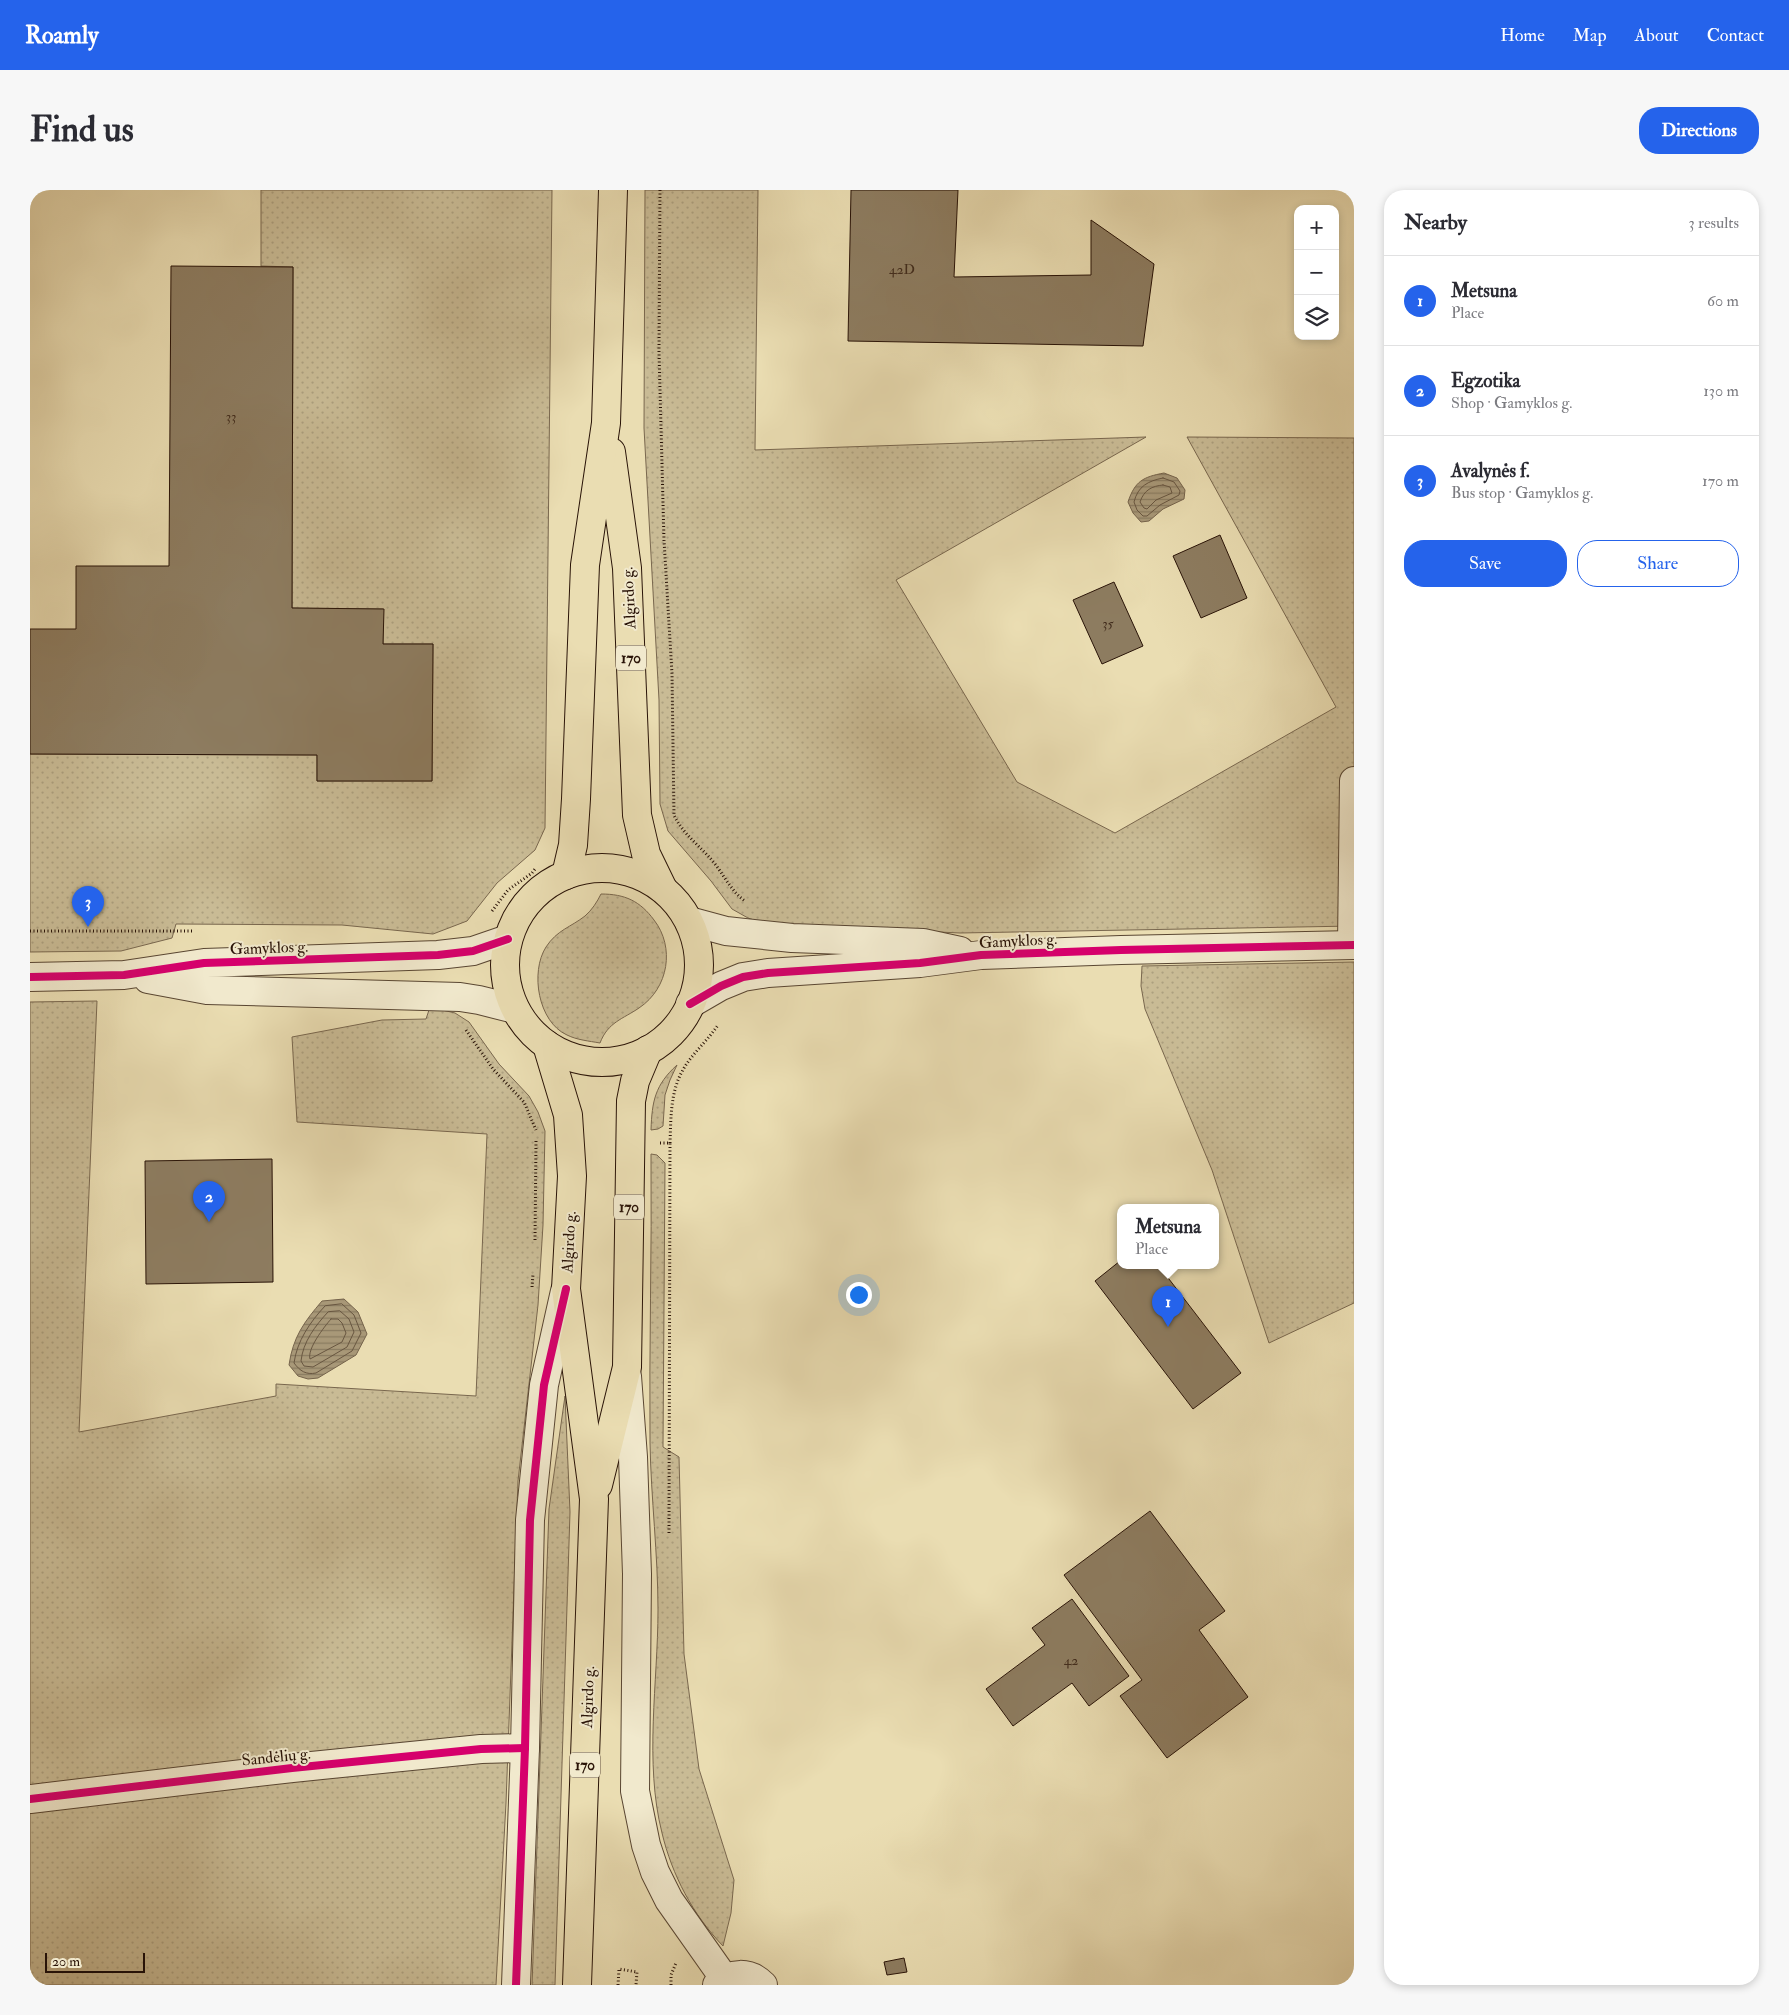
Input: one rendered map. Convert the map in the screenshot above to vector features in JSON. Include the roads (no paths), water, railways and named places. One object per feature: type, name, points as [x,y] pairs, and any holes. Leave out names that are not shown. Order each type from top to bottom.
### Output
[{"type":"main road","name":"Algirdo g.","points":[[566,874],[573,845],[576,799],[585,565],[606,423],[613,190]]},
{"type":"main road","name":"Algirdo g.","points":[[606,423],[627,568],[637,815],[646,854],[663,889]]},
{"type":"main road","name":"Algirdo g.","points":[[591,868],[616,869],[641,876],[663,889],[689,921],[696,941],[699,962],[697,983],[690,1004],[680,1022],[670,1033],[648,1050],[623,1059],[596,1062],[571,1057],[547,1045],[529,1029],[515,1009],[508,992],[505,957],[508,939],[520,912],[540,890],[566,874],[591,868]]},
{"type":"main road","name":"Algirdo g.","points":[[547,1045],[568,1115],[572,1176],[566,1289],[594,1500],[577,1985]]},
{"type":"main road","name":"Algirdo g.","points":[[594,1500],[627,1367],[631,1101],[635,1081],[648,1050]]},
{"type":"street","points":[[1353,945],[1354,781]]},
{"type":"street","name":"Gamyklos g.","points":[[689,921],[726,931],[792,938],[923,943],[981,955]]},
{"type":"street","name":"Gamyklos g.","points":[[30,977],[124,975],[204,963],[438,955],[473,951],[508,939]]},
{"type":"street","name":"Gamyklos g.","points":[[690,1004],[721,986],[742,977],[768,973],[920,963],[981,955],[1353,945]]},
{"type":"street","name":"Gamyklos g.","points":[[124,975],[207,990],[460,997],[515,1009]]},
{"type":"street","points":[[516,1985],[526,1748],[530,1520],[544,1385],[566,1289]]},
{"type":"street","points":[[627,1367],[633,1457],[637,1574],[635,1791],[646,1845],[654,1872],[669,1900],[721,1982],[741,1974],[751,1976],[763,1985]]},
{"type":"street","name":"Sandėlių g.","points":[[30,1799],[481,1748],[526,1748]]},
{"type":"water","points":[[1164,473],[1177,478],[1185,490],[1184,499],[1163,509],[1149,521],[1141,522],[1133,513],[1128,502],[1131,495],[1137,485],[1145,478]]},
{"type":"water","points":[[344,1299],[358,1312],[367,1334],[356,1355],[318,1378],[308,1379],[298,1376],[289,1365],[293,1346],[300,1330],[322,1301]]},
{"type":"place","name":"Avalynės f.","points":[[88,927]]},
{"type":"place","name":"Egzotika","points":[[209,1222]]},
{"type":"place","name":"Metsuna","points":[[1168,1327]]}]
